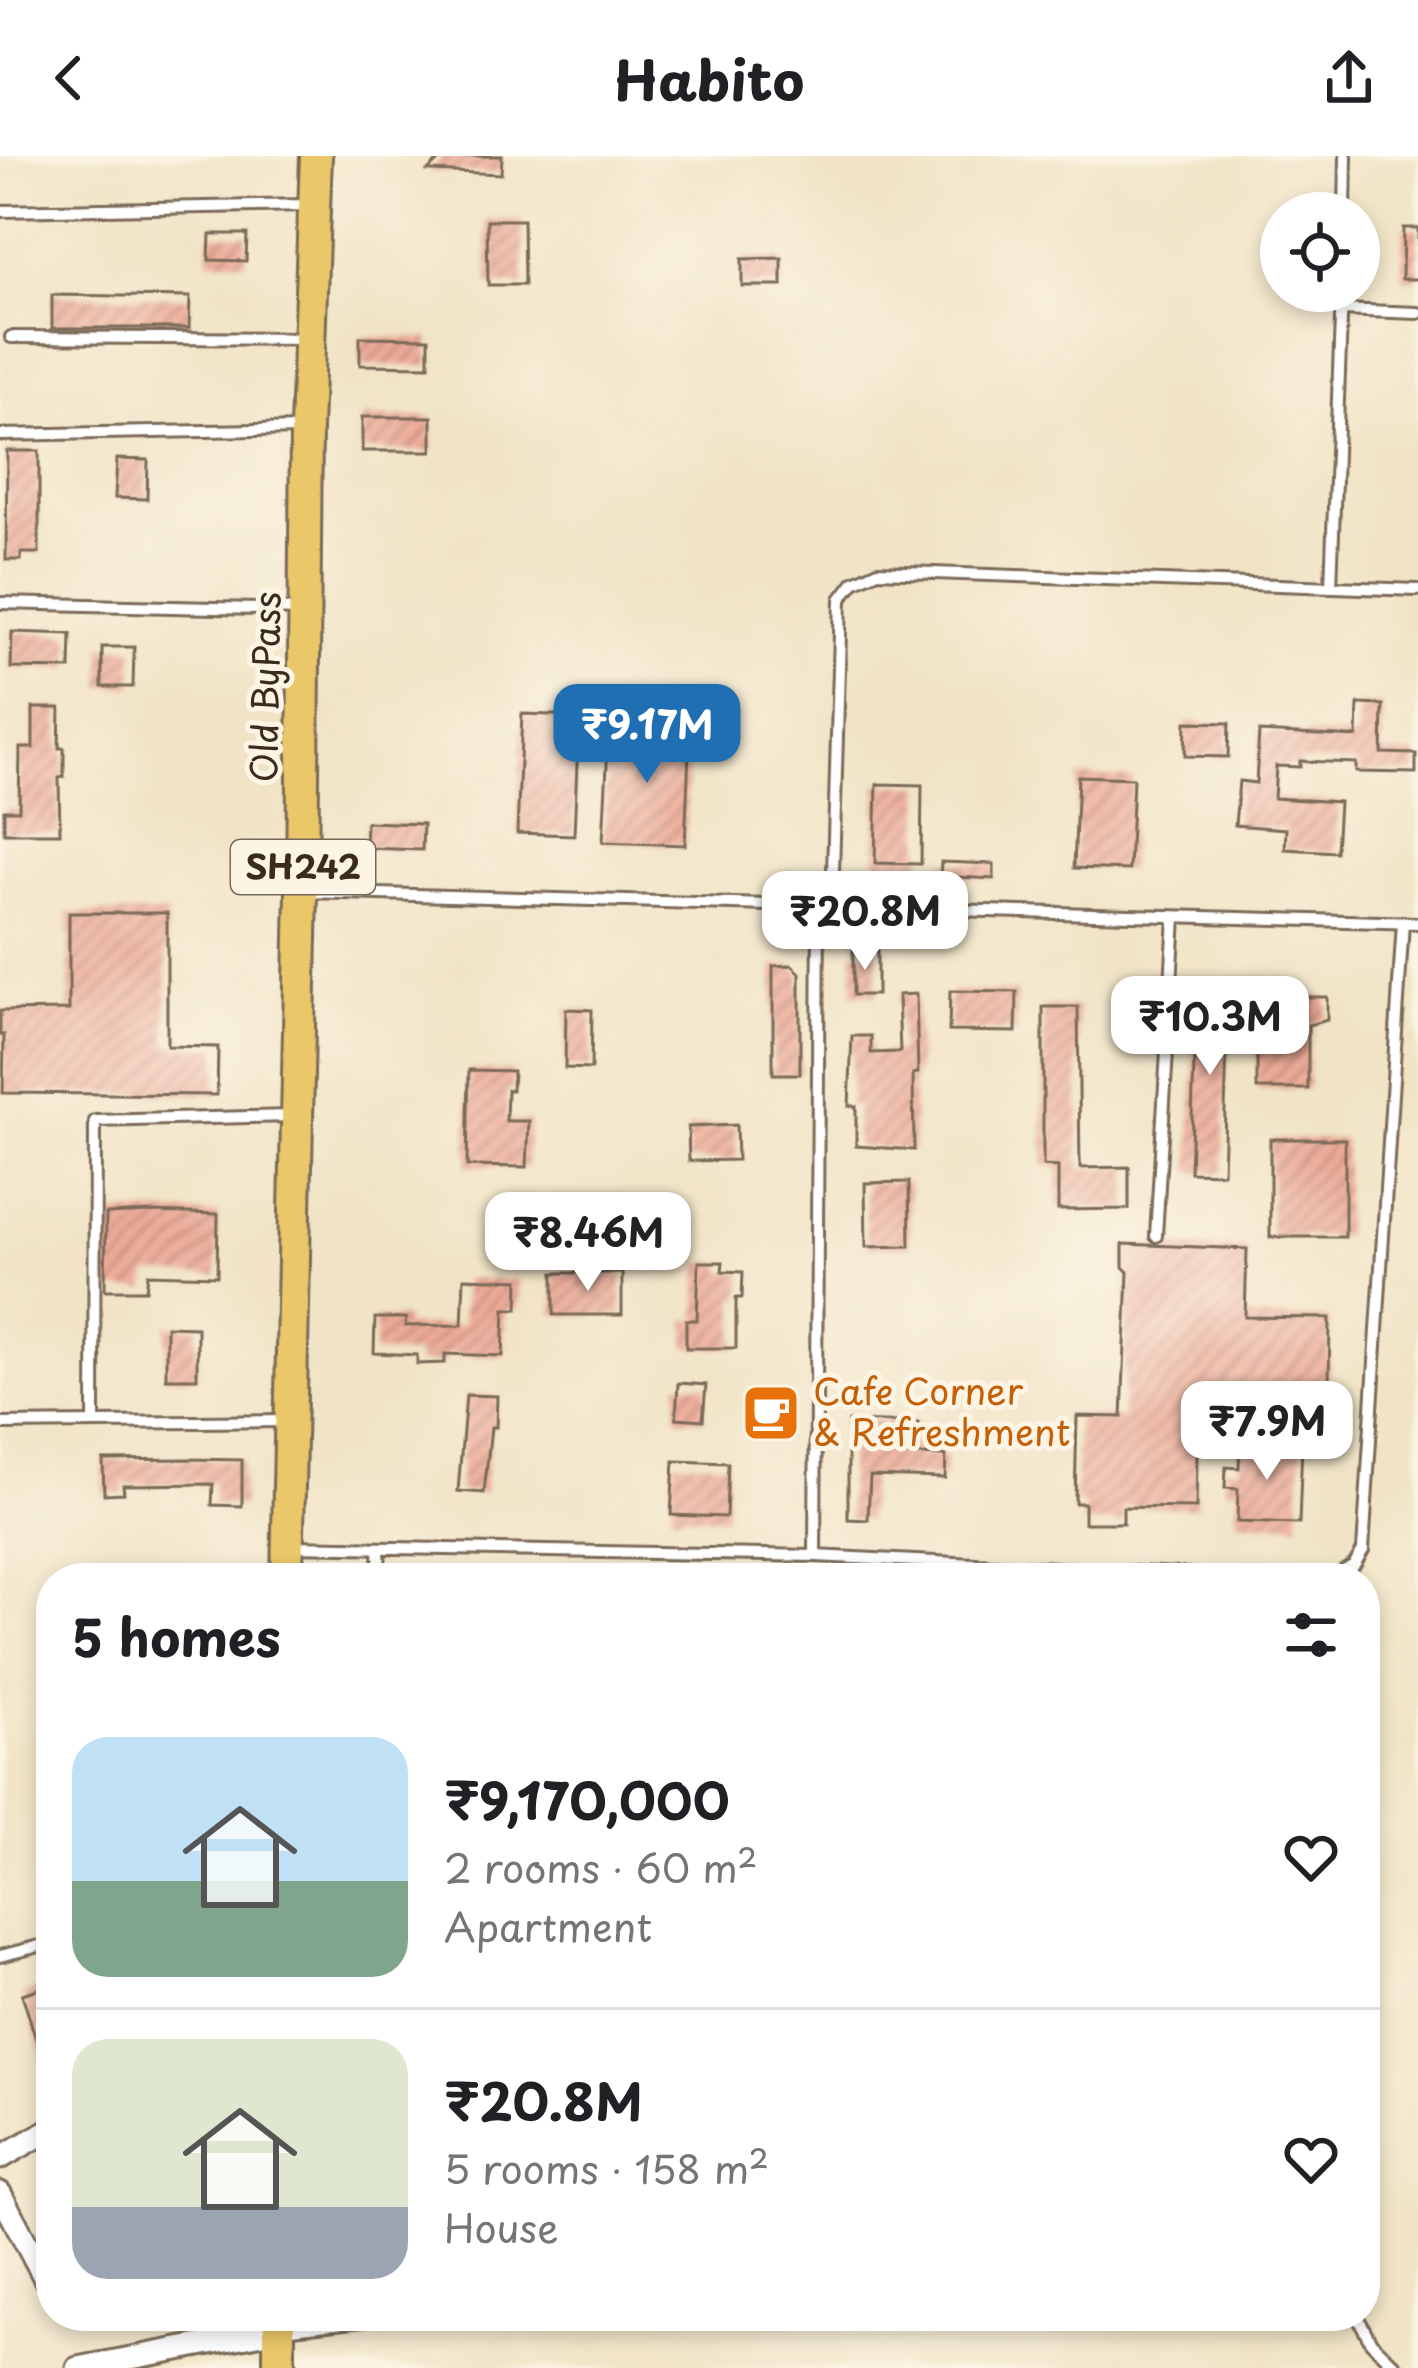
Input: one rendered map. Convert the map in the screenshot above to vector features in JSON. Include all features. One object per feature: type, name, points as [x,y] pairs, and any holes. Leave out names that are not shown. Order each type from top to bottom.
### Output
[{"type":"main road","name":"Old ByPass","points":[[287,1563],[307,610],[306,429],[316,156]]},
{"type":"main road","points":[[279,2331],[279,2368]]},
{"type":"street","points":[[0,2158],[36,2138]]},
{"type":"street","points":[[0,2193],[36,2261]]},
{"type":"street","points":[[78,2368],[243,2331]]},
{"type":"lane","points":[[1345,192],[1346,156]]},
{"type":"lane","points":[[0,211],[316,204]]},
{"type":"lane","points":[[1330,587],[1341,312]]},
{"type":"lane","points":[[1380,312],[1418,313]]},
{"type":"lane","points":[[11,338],[308,338]]},
{"type":"lane","points":[[0,435],[306,429]]},
{"type":"lane","points":[[815,1556],[825,907],[841,599],[854,582],[878,571],[1418,590]]},
{"type":"lane","points":[[0,603],[307,610]]},
{"type":"lane","points":[[302,892],[1418,923]]},
{"type":"lane","points":[[1156,1236],[1174,917]]},
{"type":"lane","points":[[1355,1563],[1363,1550],[1403,922]]},
{"type":"lane","points":[[94,1422],[94,1121],[295,1116]]},
{"type":"lane","points":[[0,1424],[291,1421]]},
{"type":"lane","points":[[288,1546],[956,1563]]},
{"type":"lane","points":[[380,1548],[380,1563]]},
{"type":"lane","points":[[0,1956],[36,1947]]},
{"type":"lane","points":[[1365,2331],[1398,2368]]},
{"type":"building","points":[[443,156],[502,156],[501,174],[428,171]]},
{"type":"building","points":[[487,220],[523,220],[524,285],[488,285]]},
{"type":"building","points":[[1403,228],[1418,228],[1418,279],[1402,279]]},
{"type":"building","points":[[210,234],[247,234],[246,261],[209,260]]},
{"type":"building","points":[[782,258],[782,286],[742,286],[742,259]]},
{"type":"building","points":[[52,295],[190,297],[189,328],[52,328]]},
{"type":"building","points":[[360,337],[429,338],[429,366],[360,365]]},
{"type":"building","points":[[362,417],[432,417],[432,451],[362,451]]},
{"type":"building","points":[[7,451],[39,451],[39,553],[21,553],[21,560],[6,560]]},
{"type":"building","points":[[117,459],[148,460],[147,499],[115,498]]},
{"type":"building","points":[[12,632],[71,634],[70,669],[11,668]]},
{"type":"building","points":[[102,647],[134,647],[133,687],[102,687]]},
{"type":"building","points":[[1358,704],[1383,705],[1382,753],[1416,754],[1416,773],[1356,772],[1356,763],[1300,761],[1300,767],[1276,766],[1274,798],[1339,802],[1336,852],[1285,849],[1286,829],[1235,825],[1239,781],[1256,783],[1259,732],[1357,737]]},
{"type":"building","points":[[33,708],[60,708],[64,777],[59,778],[60,833],[4,833],[4,810],[19,810],[20,748],[33,748]]},
{"type":"building","points":[[522,714],[579,716],[574,835],[517,833]]},
{"type":"building","points":[[1186,722],[1229,723],[1228,757],[1185,756]]},
{"type":"building","points":[[609,726],[690,729],[685,845],[603,842]]},
{"type":"building","points":[[1078,776],[1133,778],[1129,870],[1074,868]]},
{"type":"building","points":[[877,784],[922,785],[921,864],[875,863]]},
{"type":"building","points":[[366,822],[423,824],[422,850],[365,848]]},
{"type":"building","points":[[941,862],[994,864],[994,879],[940,876]]},
{"type":"building","points":[[69,913],[167,913],[167,1046],[218,1047],[217,1095],[3,1093],[0,1011],[69,1010]]},
{"type":"building","points":[[853,951],[877,952],[877,995],[853,995]]},
{"type":"building","points":[[792,965],[800,973],[800,1074],[773,1074],[773,966]]},
{"type":"building","points":[[1197,981],[1229,983],[1223,1173],[1190,1172]]},
{"type":"building","points":[[950,991],[1017,992],[1016,1032],[949,1031]]},
{"type":"building","points":[[916,994],[914,1150],[856,1146],[856,1106],[849,1106],[852,1036],[871,1036],[871,1053],[900,1052],[898,995]]},
{"type":"building","points":[[1257,997],[1327,997],[1327,1020],[1308,1025],[1308,1089],[1257,1089]]},
{"type":"building","points":[[1043,1007],[1078,1007],[1080,1168],[1129,1167],[1129,1209],[1058,1210],[1058,1167],[1043,1166]]},
{"type":"building","points":[[566,1009],[592,1010],[591,1069],[565,1068]]},
{"type":"building","points":[[469,1070],[513,1071],[506,1121],[529,1121],[527,1167],[467,1166]]},
{"type":"building","points":[[736,1125],[737,1160],[689,1161],[688,1127]]},
{"type":"building","points":[[1270,1139],[1345,1139],[1345,1237],[1270,1237]]},
{"type":"building","points":[[909,1182],[910,1246],[866,1247],[865,1183]]},
{"type":"building","points":[[106,1214],[218,1214],[217,1276],[148,1274],[146,1290],[105,1290]]},
{"type":"building","points":[[1123,1244],[1247,1249],[1245,1317],[1330,1318],[1329,1388],[1244,1387],[1243,1401],[1198,1400],[1196,1508],[1123,1507],[1123,1523],[1084,1523],[1084,1503],[1075,1503],[1077,1416],[1122,1417],[1128,1272],[1123,1267]]},
{"type":"building","points":[[699,1262],[723,1262],[722,1271],[743,1272],[742,1298],[736,1298],[736,1348],[686,1348],[686,1320],[697,1320]]},
{"type":"building","points":[[554,1273],[622,1273],[622,1315],[554,1315]]},
{"type":"building","points":[[464,1278],[519,1280],[518,1309],[505,1309],[503,1356],[445,1354],[445,1363],[417,1364],[417,1355],[374,1353],[375,1318],[406,1318],[405,1326],[462,1325]]},
{"type":"building","points":[[166,1326],[197,1327],[197,1378],[166,1378]]},
{"type":"building","points":[[678,1383],[706,1385],[703,1420],[676,1418]]},
{"type":"building","points":[[466,1395],[497,1396],[484,1493],[458,1491]]},
{"type":"building","points":[[848,1421],[918,1423],[917,1455],[946,1456],[945,1478],[870,1476],[868,1520],[848,1519]]},
{"type":"building","points":[[1240,1441],[1302,1444],[1299,1524],[1237,1522],[1238,1489],[1225,1488],[1226,1467],[1239,1468]]},
{"type":"building","points":[[103,1460],[242,1460],[242,1506],[212,1505],[213,1484],[123,1485],[124,1493],[104,1494]]},
{"type":"building","points":[[674,1461],[728,1463],[726,1517],[671,1515]]},
{"type":"building","points":[[36,1990],[36,2039],[22,1994]]},
{"type":"place","name":"Cafe Corner & Refreshment","points":[[771,1413]]}]
